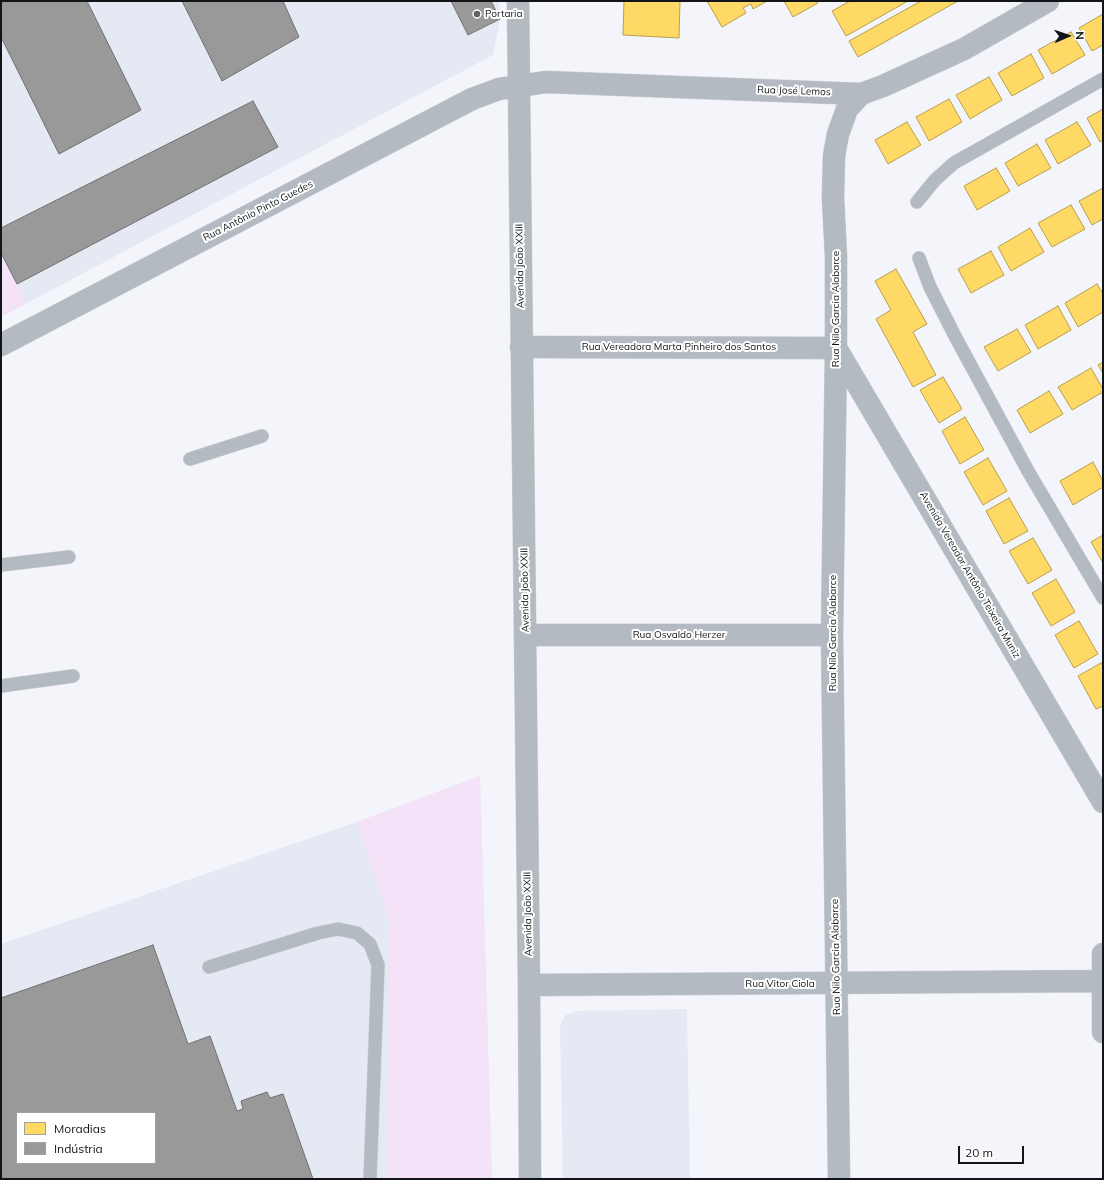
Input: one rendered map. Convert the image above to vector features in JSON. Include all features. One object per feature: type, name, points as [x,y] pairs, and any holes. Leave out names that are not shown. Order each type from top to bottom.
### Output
[{"type":"main road","name":"Avenida João XXIII","points":[[518,1],[530,1179]]},
{"type":"street","name":"Rua José Lemos","points":[[518,85],[546,82],[862,94],[884,86],[964,49],[1048,1]]},
{"type":"street","name":"Rua Antônio Pinto Guedes","points":[[1,345],[472,99],[499,89],[518,85]]},
{"type":"street","name":"Rua Nilo Garcia Alabarce","points":[[839,1179],[832,635],[836,348],[836,257],[833,198],[834,156],[838,134],[847,110],[862,94]]},
{"type":"street","name":"Rua Vereadora Marta Pinheiro dos Santos","points":[[521,347],[836,348]]},
{"type":"street","name":"Avenida Vereador Antônio Teixeira Muniz","points":[[836,348],[1103,802]]},
{"type":"street","name":"Rua Osvaldo Herzer","points":[[525,635],[832,635]]},
{"type":"street","points":[[1103,954],[1103,1032]]},
{"type":"street","name":"Rua Vitor Ciola","points":[[529,985],[1103,981]]},
{"type":"lane","points":[[917,202],[935,180],[954,163],[1103,79]]},
{"type":"lane","points":[[919,258],[930,287],[956,338],[1028,471],[1103,598]]},
{"type":"lane","points":[[190,459],[262,436]]},
{"type":"lane","points":[[1,565],[69,557]]},
{"type":"lane","points":[[1,686],[73,676]]},
{"type":"lane","points":[[209,967],[318,933],[338,929],[357,933],[370,944],[378,965],[370,1179]]},
{"type":"shaded area","points":[[1,1],[499,1],[500,19],[493,55],[1,317]]},
{"type":"shaded area","points":[[1,253],[27,303],[1,317]]},
{"type":"shaded area","points":[[480,776],[492,1179],[1,1179],[1,944],[357,822]]},
{"type":"shaded area","points":[[480,776],[492,1179],[388,1179],[389,920],[357,822]]},
{"type":"shaded area","points":[[687,1009],[690,1179],[563,1179],[560,1027],[565,1015],[577,1011]]},
{"type":"building: Moradias","points":[[624,1],[680,1],[679,38],[623,35]]},
{"type":"building: Moradias","points":[[707,1],[767,1],[753,9],[751,4],[743,8],[746,13],[722,27]]},
{"type":"building: Moradias","points":[[784,1],[816,1],[818,3],[793,17]]},
{"type":"building: Moradias","points":[[850,1],[908,1],[846,36],[832,11]]},
{"type":"building: Moradias","points":[[921,1],[958,1],[858,57],[849,41]]},
{"type":"building: Moradias","points":[[1103,14],[1103,45],[1092,51],[1079,28]]},
{"type":"building: Moradias","points":[[1071,32],[1085,55],[1052,74],[1038,50]]},
{"type":"building: Moradias","points":[[1031,54],[1044,78],[1012,96],[998,73]]},
{"type":"building: Moradias","points":[[989,77],[1002,100],[970,119],[956,95]]},
{"type":"building: Moradias","points":[[949,99],[962,122],[929,141],[916,117]]},
{"type":"building: Moradias","points":[[1103,109],[1103,140],[1100,142],[1087,118]]},
{"type":"building: Moradias","points":[[907,122],[921,145],[888,164],[875,140]]},
{"type":"building: Moradias","points":[[1077,122],[1091,145],[1058,164],[1045,140]]},
{"type":"building: Moradias","points":[[1037,144],[1051,168],[1018,186],[1005,163]]},
{"type":"building: Moradias","points":[[996,168],[1010,191],[977,210],[964,186]]},
{"type":"building: Moradias","points":[[1103,188],[1103,219],[1092,225],[1079,201]]},
{"type":"building: Moradias","points":[[1071,205],[1085,229],[1052,247],[1038,223]]},
{"type":"building: Moradias","points":[[1030,228],[1044,252],[1011,271],[998,247]]},
{"type":"building: Moradias","points":[[991,251],[1004,275],[971,293],[958,269]]},
{"type":"building: Moradias","points":[[896,269],[927,324],[913,332],[936,375],[913,387],[876,319],[891,310],[875,281]]},
{"type":"building: Moradias","points":[[1097,284],[1103,294],[1103,312],[1078,327],[1065,303]]},
{"type":"building: Moradias","points":[[1058,306],[1071,330],[1038,349],[1025,325]]},
{"type":"building: Moradias","points":[[1017,329],[1031,352],[998,371],[984,347]]},
{"type":"building: Moradias","points":[[1103,362],[1103,373],[1098,365]]},
{"type":"building: Moradias","points":[[1091,368],[1103,389],[1103,392],[1072,410],[1058,387]]},
{"type":"building: Moradias","points":[[943,377],[962,409],[939,423],[920,390]]},
{"type":"building: Moradias","points":[[1049,391],[1063,414],[1030,433],[1017,410]]},
{"type":"building: Moradias","points":[[965,417],[984,450],[960,464],[942,431]]},
{"type":"building: Moradias","points":[[988,458],[1007,491],[983,505],[964,472]]},
{"type":"building: Moradias","points":[[1093,462],[1103,481],[1103,487],[1073,505],[1060,481]]},
{"type":"building: Moradias","points":[[1009,498],[1028,531],[1004,544],[986,511]]},
{"type":"building: Moradias","points":[[1103,535],[1103,563],[1091,542]]},
{"type":"building: Moradias","points":[[1033,538],[1052,570],[1028,584],[1009,551]]},
{"type":"building: Moradias","points":[[1056,579],[1075,612],[1051,626],[1032,593]]},
{"type":"building: Moradias","points":[[1079,621],[1098,654],[1074,668],[1055,635]]},
{"type":"building: Moradias","points":[[1101,663],[1103,666],[1103,706],[1096,709],[1078,676]]},
{"type":"building: Indústria","points":[[1,1],[87,1],[141,110],[59,154],[1,37]]},
{"type":"building: Indústria","points":[[182,1],[283,1],[299,37],[222,81]]},
{"type":"building: Indústria","name":"Portaria","points":[[451,1],[491,1],[500,19],[468,35]]},
{"type":"building: Indústria","points":[[253,101],[278,147],[17,284],[1,253],[1,228]]},
{"type":"building: Indústria","points":[[153,945],[188,1044],[210,1036],[237,1111],[243,1109],[241,1101],[267,1092],[270,1098],[283,1094],[313,1179],[1,1179],[1,998]]},
{"type":"place","name":"Portaria","points":[[477,14]]}]
